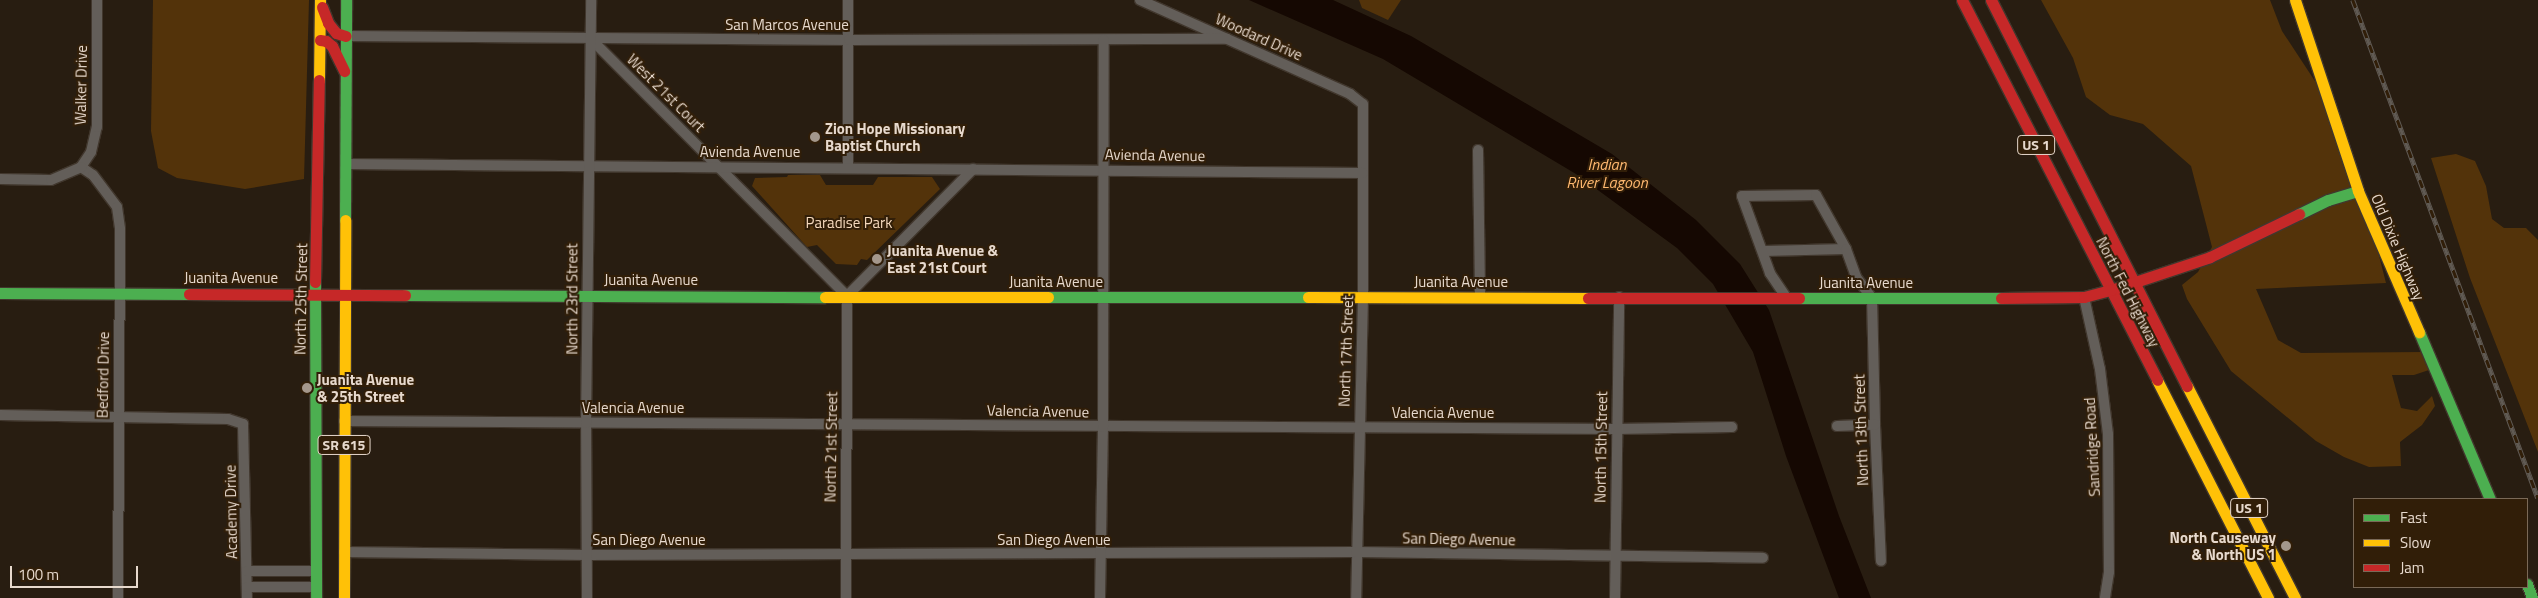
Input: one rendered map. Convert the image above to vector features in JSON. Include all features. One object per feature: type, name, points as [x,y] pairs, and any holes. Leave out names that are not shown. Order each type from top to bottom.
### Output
[{"type":"main road","points":[[320,0],[328,23],[336,32],[346,36]]},
{"type":"main road","name":"North 25th Street","points":[[316,592],[316,293],[320,0]]},
{"type":"main road","name":"SR 615","points":[[344,598],[347,164],[346,0]]},
{"type":"main road","name":"North Fed Highway","points":[[1962,0],[2268,598]]},
{"type":"main road","name":"North Fed Highway","points":[[1991,0],[2295,598]]},
{"type":"main road","name":"Old Dixie Highway","points":[[2295,0],[2358,191],[2490,498]]},
{"type":"main road","points":[[320,40],[326,41],[332,46],[346,76]]},
{"type":"main road","name":"Juanita Avenue","points":[[0,293],[1103,297],[2084,297],[2210,257],[2328,200],[2358,191]]},
{"type":"street","name":"Walker Drive","points":[[81,167],[91,152],[97,127],[97,0]]},
{"type":"street","name":"North 23rd Street","points":[[587,598],[586,423],[591,0]]},
{"type":"street","points":[[848,0],[848,167]]},
{"type":"street","name":"Woodard Drive","points":[[1140,0],[1350,94],[1363,104]]},
{"type":"street","name":"San Marcos Avenue","points":[[346,36],[591,39],[1227,40]]},
{"type":"street","name":"West 21st Court","points":[[591,39],[847,296]]},
{"type":"street","points":[[1100,598],[1105,169],[1104,40]]},
{"type":"street","name":"North 17th Street","points":[[1356,598],[1363,297],[1363,104]]},
{"type":"street","points":[[1478,150],[1480,297]]},
{"type":"street","name":"Avienda Avenue","points":[[347,164],[1105,169],[1363,173]]},
{"type":"street","points":[[0,179],[51,180],[81,167]]},
{"type":"street","name":"Bedford Drive","points":[[81,167],[100,183],[117,207],[120,229],[118,598]]},
{"type":"street","points":[[847,296],[973,169]]},
{"type":"street","points":[[1786,297],[1770,273],[1764,252],[1742,196],[1816,195],[1846,249],[1856,277],[1872,298]]},
{"type":"street","points":[[1764,252],[1846,249]]},
{"type":"street","name":"North 21st Street","points":[[846,598],[844,554],[847,296]]},
{"type":"street","name":"North 15th Street","points":[[1616,598],[1616,430],[1619,297]]},
{"type":"street","name":"Sandridge Road","points":[[2084,297],[2100,369],[2108,434],[2109,572],[2105,598]]},
{"type":"street","name":"North 13th Street","points":[[1872,298],[1881,561]]},
{"type":"street","points":[[0,415],[118,416]]},
{"type":"street","name":"Academy Drive","points":[[118,416],[234,420],[243,424],[247,598]]},
{"type":"street","name":"Valencia Avenue","points":[[344,421],[846,423],[1103,427],[1616,430],[1732,427]]},
{"type":"street","points":[[1837,426],[1875,425]]},
{"type":"street","name":"San Diego Avenue","points":[[344,552],[587,555],[1100,555],[1356,552],[1763,558]]},
{"type":"street","points":[[247,571],[316,571]]},
{"type":"street","points":[[247,587],[316,592]]},
{"type":"green space","points":[[153,0],[309,0],[304,179],[245,189],[177,178],[158,168],[151,131]]},
{"type":"green space","points":[[1359,0],[1401,0],[1388,20],[1362,8]]},
{"type":"green space","points":[[2041,0],[2270,0],[2282,31],[2328,101],[2361,185],[2386,283],[2256,289],[2278,340],[2301,353],[2424,352],[2432,369],[2414,375],[2392,375],[2401,408],[2417,411],[2432,396],[2435,406],[2422,425],[2400,442],[2401,466],[2369,467],[2344,457],[2316,441],[2231,371],[2187,299],[2182,285],[2198,272],[2212,247],[2191,166],[2143,124],[2110,115],[2086,97],[2073,58]]},
{"type":"green space","points":[[2456,154],[2475,161],[2486,186],[2492,219],[2504,228],[2526,228],[2538,240],[2538,452],[2470,278],[2431,158]]},
{"type":"green space","name":"Paradise Park","points":[[788,175],[820,175],[826,185],[873,185],[878,177],[932,177],[940,189],[867,260],[861,259],[857,265],[836,264],[817,245],[807,247],[752,186],[755,178],[787,177]]},
{"type":"water","name":"Indian River Lagoon","points":[[1249,0],[1333,0],[1411,36],[1612,154],[1696,220],[1740,264],[1769,310],[1839,516],[1871,598],[1839,598],[1786,456],[1753,352],[1713,284],[1677,248],[1576,174],[1383,59]]},
{"type":"railway","points":[[2353,0],[2538,498]]},
{"type":"traffic: fast","points":[[345,220],[346,0]]},
{"type":"traffic: fast","points":[[2299,214],[2328,200],[2358,191]]},
{"type":"traffic: fast","points":[[315,282],[316,598]]},
{"type":"traffic: fast","points":[[0,293],[189,294]]},
{"type":"traffic: fast","points":[[405,295],[825,297]]},
{"type":"traffic: fast","points":[[1048,297],[1308,297]]},
{"type":"traffic: fast","points":[[1799,298],[2001,298]]},
{"type":"traffic: fast","points":[[2419,332],[2490,498]]},
{"type":"traffic: fast","points":[[2528,587],[2532,598]]},
{"type":"traffic: slow","points":[[319,80],[320,0]]},
{"type":"traffic: slow","points":[[2295,0],[2358,191],[2419,332]]},
{"type":"traffic: slow","points":[[344,598],[345,220]]},
{"type":"traffic: slow","points":[[825,297],[1048,297]]},
{"type":"traffic: slow","points":[[1308,297],[1588,298]]},
{"type":"traffic: slow","points":[[2157,380],[2268,598]]},
{"type":"traffic: slow","points":[[2187,386],[2295,598]]},
{"type":"traffic: jam","points":[[1962,0],[2157,380]]},
{"type":"traffic: jam","points":[[1991,0],[2187,386]]},
{"type":"traffic: jam","points":[[322,7],[328,23],[336,33],[346,36]]},
{"type":"traffic: jam","points":[[320,40],[326,41],[332,46],[344,71]]},
{"type":"traffic: jam","points":[[315,282],[319,80]]},
{"type":"traffic: jam","points":[[2111,290],[2210,257],[2299,214]]},
{"type":"traffic: jam","points":[[2001,298],[2084,297],[2111,290]]},
{"type":"traffic: jam","points":[[189,294],[405,295]]},
{"type":"traffic: jam","points":[[1588,298],[1799,298]]},
{"type":"place","name":"Zion Hope Missionary Baptist Church","points":[[815,137]]},
{"type":"place","name":"Juanita Avenue & East 21st Court","points":[[877,259]]},
{"type":"place","name":"Juanita Avenue & 25th Street","points":[[307,388]]},
{"type":"place","name":"North Causeway & North US 1","points":[[2286,546]]}]
